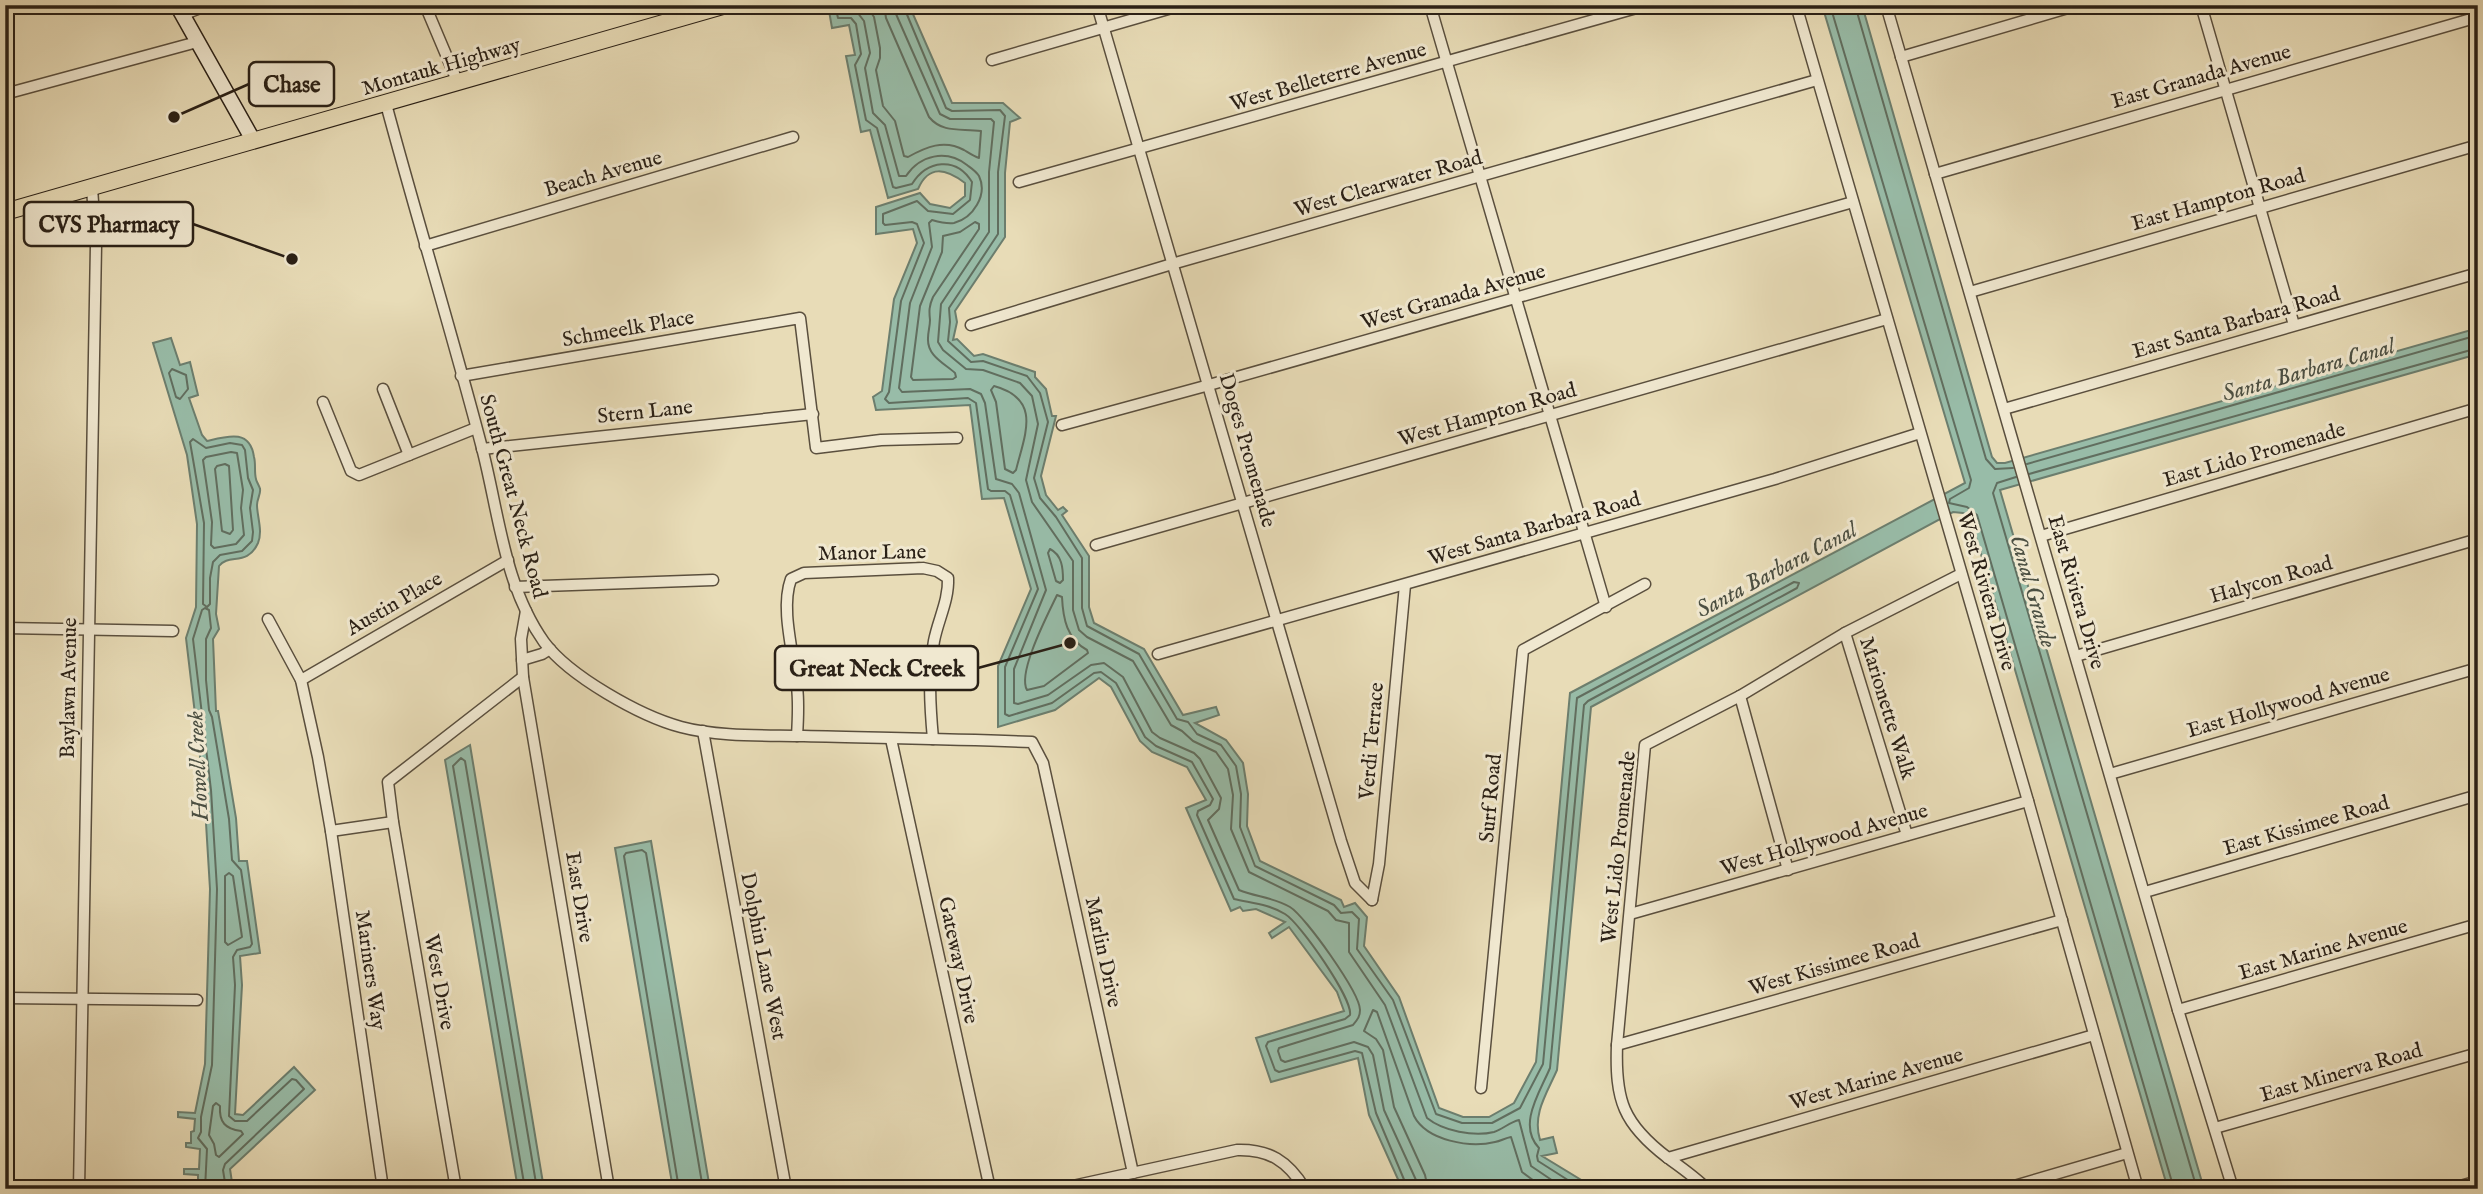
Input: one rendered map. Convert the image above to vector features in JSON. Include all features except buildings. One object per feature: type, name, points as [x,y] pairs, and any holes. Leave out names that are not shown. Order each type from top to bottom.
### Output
[{"type":"main road","name":"Montauk Highway","points":[[5,212],[458,83],[689,10],[726,5]]},
{"type":"main road","points":[[180,10],[253,140]]},
{"type":"street","points":[[180,10],[208,5]]},
{"type":"street","points":[[425,5],[458,83]]},
{"type":"street","name":"Doges Promenade","points":[[1097,5],[1344,851],[1355,883],[1372,900]]},
{"type":"street","points":[[992,60],[1182,5]]},
{"type":"street","points":[[1430,5],[1606,607]]},
{"type":"street","name":"West Belleterre Avenue","points":[[1019,182],[1647,5]]},
{"type":"street","name":"West Riviera Drive","points":[[1796,5],[2138,1189]]},
{"type":"street","name":"East Riviera Drive","points":[[1886,5],[2178,1010],[2233,1189]]},
{"type":"street","points":[[1901,57],[2078,5]]},
{"type":"street","points":[[2201,5],[2294,325]]},
{"type":"street","name":"East Granada Avenue","points":[[1935,174],[2478,16]]},
{"type":"street","points":[[5,94],[197,42]]},
{"type":"street","name":"West Clearwater Road","points":[[971,325],[1172,264],[1817,80]]},
{"type":"street","name":"South Great Neck Road","points":[[386,104],[482,449],[515,587],[526,611],[550,649],[594,684],[627,705],[682,727],[703,731],[797,736],[1031,742]]},
{"type":"street","name":"Beach Avenue","points":[[425,246],[793,137]]},
{"type":"street","name":"East Hampton Road","points":[[1970,292],[2478,145]]},
{"type":"street","name":"Baylawn Avenue","points":[[79,1189],[96,245],[92,188]]},
{"type":"street","name":"West Granada Avenue","points":[[1062,425],[1853,202]]},
{"type":"street","name":"East Santa Barbara Road","points":[[2004,409],[2478,273]]},
{"type":"street","name":"Schmeelk Place","points":[[461,376],[800,318],[813,414]]},
{"type":"street","name":"West Hampton Road","points":[[1097,545],[1888,319]]},
{"type":"street","points":[[383,389],[409,455]]},
{"type":"street","points":[[323,402],[351,471],[359,475],[476,428]]},
{"type":"street","name":"East Lido Promenade","points":[[2041,536],[2478,408]]},
{"type":"street","points":[[813,414],[816,448],[881,440],[957,438]]},
{"type":"street","name":"Stern Lane","points":[[482,449],[813,414]]},
{"type":"street","name":"West Santa Barbara Road","points":[[1158,654],[1775,479],[1920,433]]},
{"type":"street","name":"Halycon Road","points":[[2076,656],[2478,539]]},
{"type":"street","name":"Austin Place","points":[[301,680],[508,560]]},
{"type":"street","name":"Manor Lane","points":[[797,736],[797,688],[787,606],[791,579],[804,573],[923,568],[937,570],[948,578],[949,590],[934,640],[930,666],[929,697],[933,739]]},
{"type":"street","name":"West Lido Promenade","points":[[1707,1189],[1631,1124],[1616,1081],[1645,745],[1740,696],[1845,633],[1961,575]]},
{"type":"street","points":[[515,587],[713,580]]},
{"type":"street","name":"Surf Road","points":[[1481,1088],[1523,650],[1645,584]]},
{"type":"street","name":"Verdi Terrace","points":[[1372,900],[1379,864],[1405,585]]},
{"type":"street","name":"East Drive","points":[[526,611],[521,639],[523,677],[609,1189]]},
{"type":"street","name":"Mariners Way","points":[[268,620],[301,680],[318,757],[383,1189]]},
{"type":"street","points":[[5,628],[173,631]]},
{"type":"street","name":"Marionette Walk","points":[[1845,633],[1907,835]]},
{"type":"street","points":[[522,660],[550,649]]},
{"type":"street","name":"East Hollywood Avenue","points":[[2110,774],[2478,668]]},
{"type":"street","name":"West Drive","points":[[456,1189],[388,782],[523,677]]},
{"type":"street","points":[[1740,696],[1788,870]]},
{"type":"street","name":"Dolphin Lane West","points":[[703,731],[786,1189]]},
{"type":"street","name":"Gateway Drive","points":[[891,739],[990,1189]]},
{"type":"street","name":"Marlin Drive","points":[[1031,742],[1043,763],[1133,1173]]},
{"type":"street","name":"East Kissimee Road","points":[[2145,892],[2478,795]]},
{"type":"street","name":"West Hollywood Avenue","points":[[1630,914],[2028,801]]},
{"type":"street","points":[[331,831],[393,822]]},
{"type":"street","name":"West Kissimee Road","points":[[1617,1045],[2062,920]]},
{"type":"street","name":"East Marine Avenue","points":[[2178,1010],[2478,924]]},
{"type":"street","points":[[5,998],[197,1000]]},
{"type":"street","name":"West Marine Avenue","points":[[1668,1158],[2095,1035]]},
{"type":"street","name":"East Minerva Road","points":[[2215,1128],[2478,1053]]},
{"type":"street","points":[[1059,1189],[1237,1150],[1255,1150],[1274,1156],[1288,1167],[1305,1189]]},
{"type":"street","points":[[2004,1189],[2127,1153]]},
{"type":"street","points":[[2450,1189],[2478,1181]]},
{"type":"water","points":[[828,5],[909,5],[952,103],[1003,103],[1020,118],[1010,122],[1005,173],[1005,237],[955,311],[957,322],[953,340],[957,339],[974,356],[983,354],[1035,372],[1035,377],[1046,389],[1052,416],[1056,416],[1041,476],[1046,495],[1058,510],[1063,507],[1067,511],[1062,515],[1089,556],[1089,607],[1094,623],[1144,649],[1183,715],[1216,707],[1219,715],[1195,723],[1226,740],[1243,763],[1248,794],[1247,826],[1260,861],[1341,900],[1344,907],[1355,903],[1367,917],[1364,946],[1399,997],[1439,1108],[1463,1117],[1489,1117],[1514,1103],[1536,1062],[1570,693],[1965,483],[1822,5],[1862,5],[1992,457],[1997,463],[2005,463],[2478,328],[2478,354],[2000,490],[2204,1189],[2168,1189],[1970,517],[1963,513],[1953,512],[1591,707],[1557,1070],[1539,1112],[1538,1130],[1540,1140],[1553,1137],[1557,1153],[1542,1156],[1596,1189],[1406,1189],[1401,1186],[1369,1115],[1358,1058],[1271,1082],[1256,1038],[1344,1011],[1337,992],[1289,927],[1272,938],[1269,933],[1285,922],[1256,909],[1243,911],[1240,907],[1231,911],[1186,808],[1206,800],[1187,767],[1152,752],[1140,741],[1111,687],[1099,678],[1055,710],[998,727],[998,666],[1031,589],[1004,498],[982,499],[970,405],[876,410],[873,397],[882,391],[894,299],[917,243],[913,229],[876,234],[876,207],[920,193],[930,204],[950,208],[965,196],[965,183],[945,172],[933,172],[922,181],[918,189],[888,198],[870,130],[861,132],[846,56],[855,55],[849,25],[832,28]]},
{"type":"water","points":[[171,338],[180,365],[190,362],[198,395],[189,398],[202,435],[207,441],[230,436],[243,438],[248,442],[252,448],[255,476],[260,488],[257,505],[260,529],[258,543],[249,555],[228,560],[219,566],[216,614],[219,629],[213,639],[216,711],[236,818],[239,861],[247,861],[260,953],[240,956],[242,985],[235,1114],[243,1115],[294,1067],[315,1090],[230,1169],[233,1189],[198,1189],[198,1175],[184,1174],[184,1169],[199,1169],[200,1149],[186,1147],[186,1143],[191,1143],[195,1119],[178,1117],[178,1112],[195,1113],[205,1064],[210,889],[204,790],[186,638],[196,607],[197,524],[187,455],[153,343]]},
{"type":"water","points":[[470,745],[544,1189],[518,1189],[445,760]]},
{"type":"water","points":[[651,841],[710,1189],[673,1189],[615,848]]},
{"type":"place","name":"Chase","points":[[174,117]]},
{"type":"place","name":"CVS Pharmacy","points":[[292,259]]},
{"type":"place","name":"Great Neck Creek","points":[[1070,643]]},
{"type":"water label","name":"Santa Barbara Canal","points":[[2308,369]]},
{"type":"water label","name":"Santa Barbara Canal","points":[[1776,569]]},
{"type":"water label","name":"Canal Grande","points":[[2034,591]]},
{"type":"water label","name":"Howell Creek","points":[[197,766]]}]
